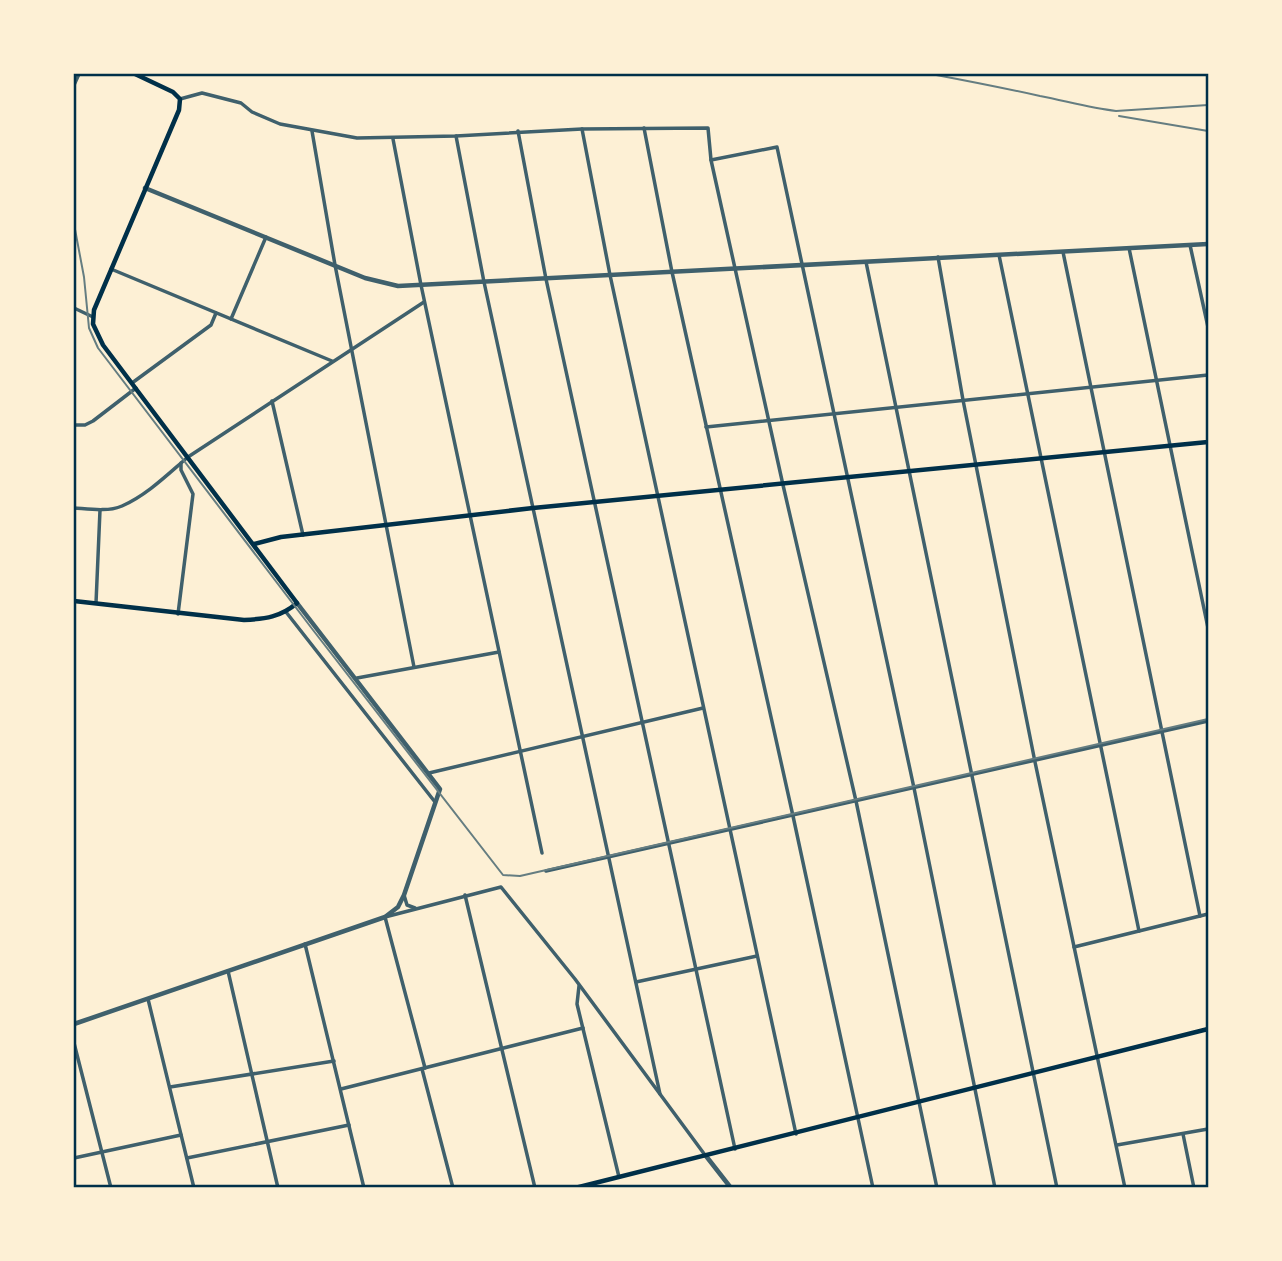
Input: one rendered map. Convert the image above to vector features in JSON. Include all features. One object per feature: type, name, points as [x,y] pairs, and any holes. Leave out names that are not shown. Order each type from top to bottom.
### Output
[{"type":"main road","points":[[74,601],[244,621],[271,618],[286,612],[297,603],[97,336],[94,310],[179,110],[180,99],[173,92],[135,74]]},
{"type":"main road","points":[[254,544],[281,537],[533,508],[1209,442]]},
{"type":"main road","points":[[575,1188],[1209,1029]]},
{"type":"street","points":[[74,85],[79,74]]},
{"type":"street","points":[[180,99],[202,93],[241,103],[252,113],[280,124],[357,138],[393,139],[582,129],[708,128],[711,160],[856,801],[937,1188]]},
{"type":"street","points":[[644,128],[672,272],[873,1188]]},
{"type":"street","points":[[582,129],[657,496],[796,1134]]},
{"type":"street","points":[[312,131],[335,265],[414,667]]},
{"type":"street","points":[[518,131],[546,279],[735,1149]]},
{"type":"street","points":[[456,136],[484,282],[660,1094]]},
{"type":"street","points":[[393,139],[424,302],[542,853]]},
{"type":"street","points":[[711,160],[777,147],[914,788],[995,1188]]},
{"type":"street","points":[[145,188],[386,285],[1209,244]]},
{"type":"street","points":[[231,319],[266,237]]},
{"type":"street","points":[[1190,245],[1209,327]]},
{"type":"street","points":[[1129,248],[1209,628]]},
{"type":"street","points":[[1063,252],[1200,916]]},
{"type":"street","points":[[999,255],[1139,931]]},
{"type":"street","points":[[938,257],[963,400],[1035,761],[1125,1188]]},
{"type":"street","points":[[866,262],[1057,1188]]},
{"type":"street","points":[[111,269],[332,361]]},
{"type":"street","points":[[74,508],[100,510],[121,506],[133,499],[168,475],[188,457],[424,302]]},
{"type":"street","points":[[74,308],[93,317]]},
{"type":"street","points":[[74,425],[85,425],[93,421],[211,325],[216,313]]},
{"type":"street","points":[[706,426],[1209,375]]},
{"type":"street","points":[[272,401],[303,535]]},
{"type":"street","points":[[178,614],[193,494],[181,470],[181,463]]},
{"type":"street","points":[[96,603],[100,510]]},
{"type":"street","points":[[297,603],[440,789],[404,895],[398,907],[385,917]]},
{"type":"street","points":[[286,612],[435,802]]},
{"type":"street","points":[[357,678],[499,652]]},
{"type":"street","points":[[429,774],[703,707]]},
{"type":"street","points":[[546,872],[1209,721]]},
{"type":"street","points":[[74,1024],[385,917],[496,886],[504,888],[731,1188]]},
{"type":"street","points":[[404,895],[407,905],[417,908]]},
{"type":"street","points":[[465,895],[535,1188]]},
{"type":"street","points":[[1074,947],[1209,914]]},
{"type":"street","points":[[385,917],[453,1188]]},
{"type":"street","points":[[305,944],[364,1188]]},
{"type":"street","points":[[636,982],[757,956]]},
{"type":"street","points":[[228,971],[278,1188]]},
{"type":"street","points":[[579,986],[577,1004],[619,1177]]},
{"type":"street","points":[[148,999],[194,1188]]},
{"type":"street","points":[[341,1089],[583,1028]]},
{"type":"street","points":[[74,1043],[111,1188]]},
{"type":"street","points":[[170,1087],[334,1061]]},
{"type":"street","points":[[187,1158],[349,1125]]},
{"type":"street","points":[[1117,1145],[1209,1129]]},
{"type":"street","points":[[1182,1134],[1194,1188]]},
{"type":"street","points":[[74,1158],[181,1135]]},
{"type":"tram line","points":[[74,224],[84,277],[89,328],[98,348],[503,875],[520,876],[1208,719]]},
{"type":"railway","points":[[931,74],[1116,111],[1208,105]]},
{"type":"railway","points":[[1119,116],[1208,131]]}]
